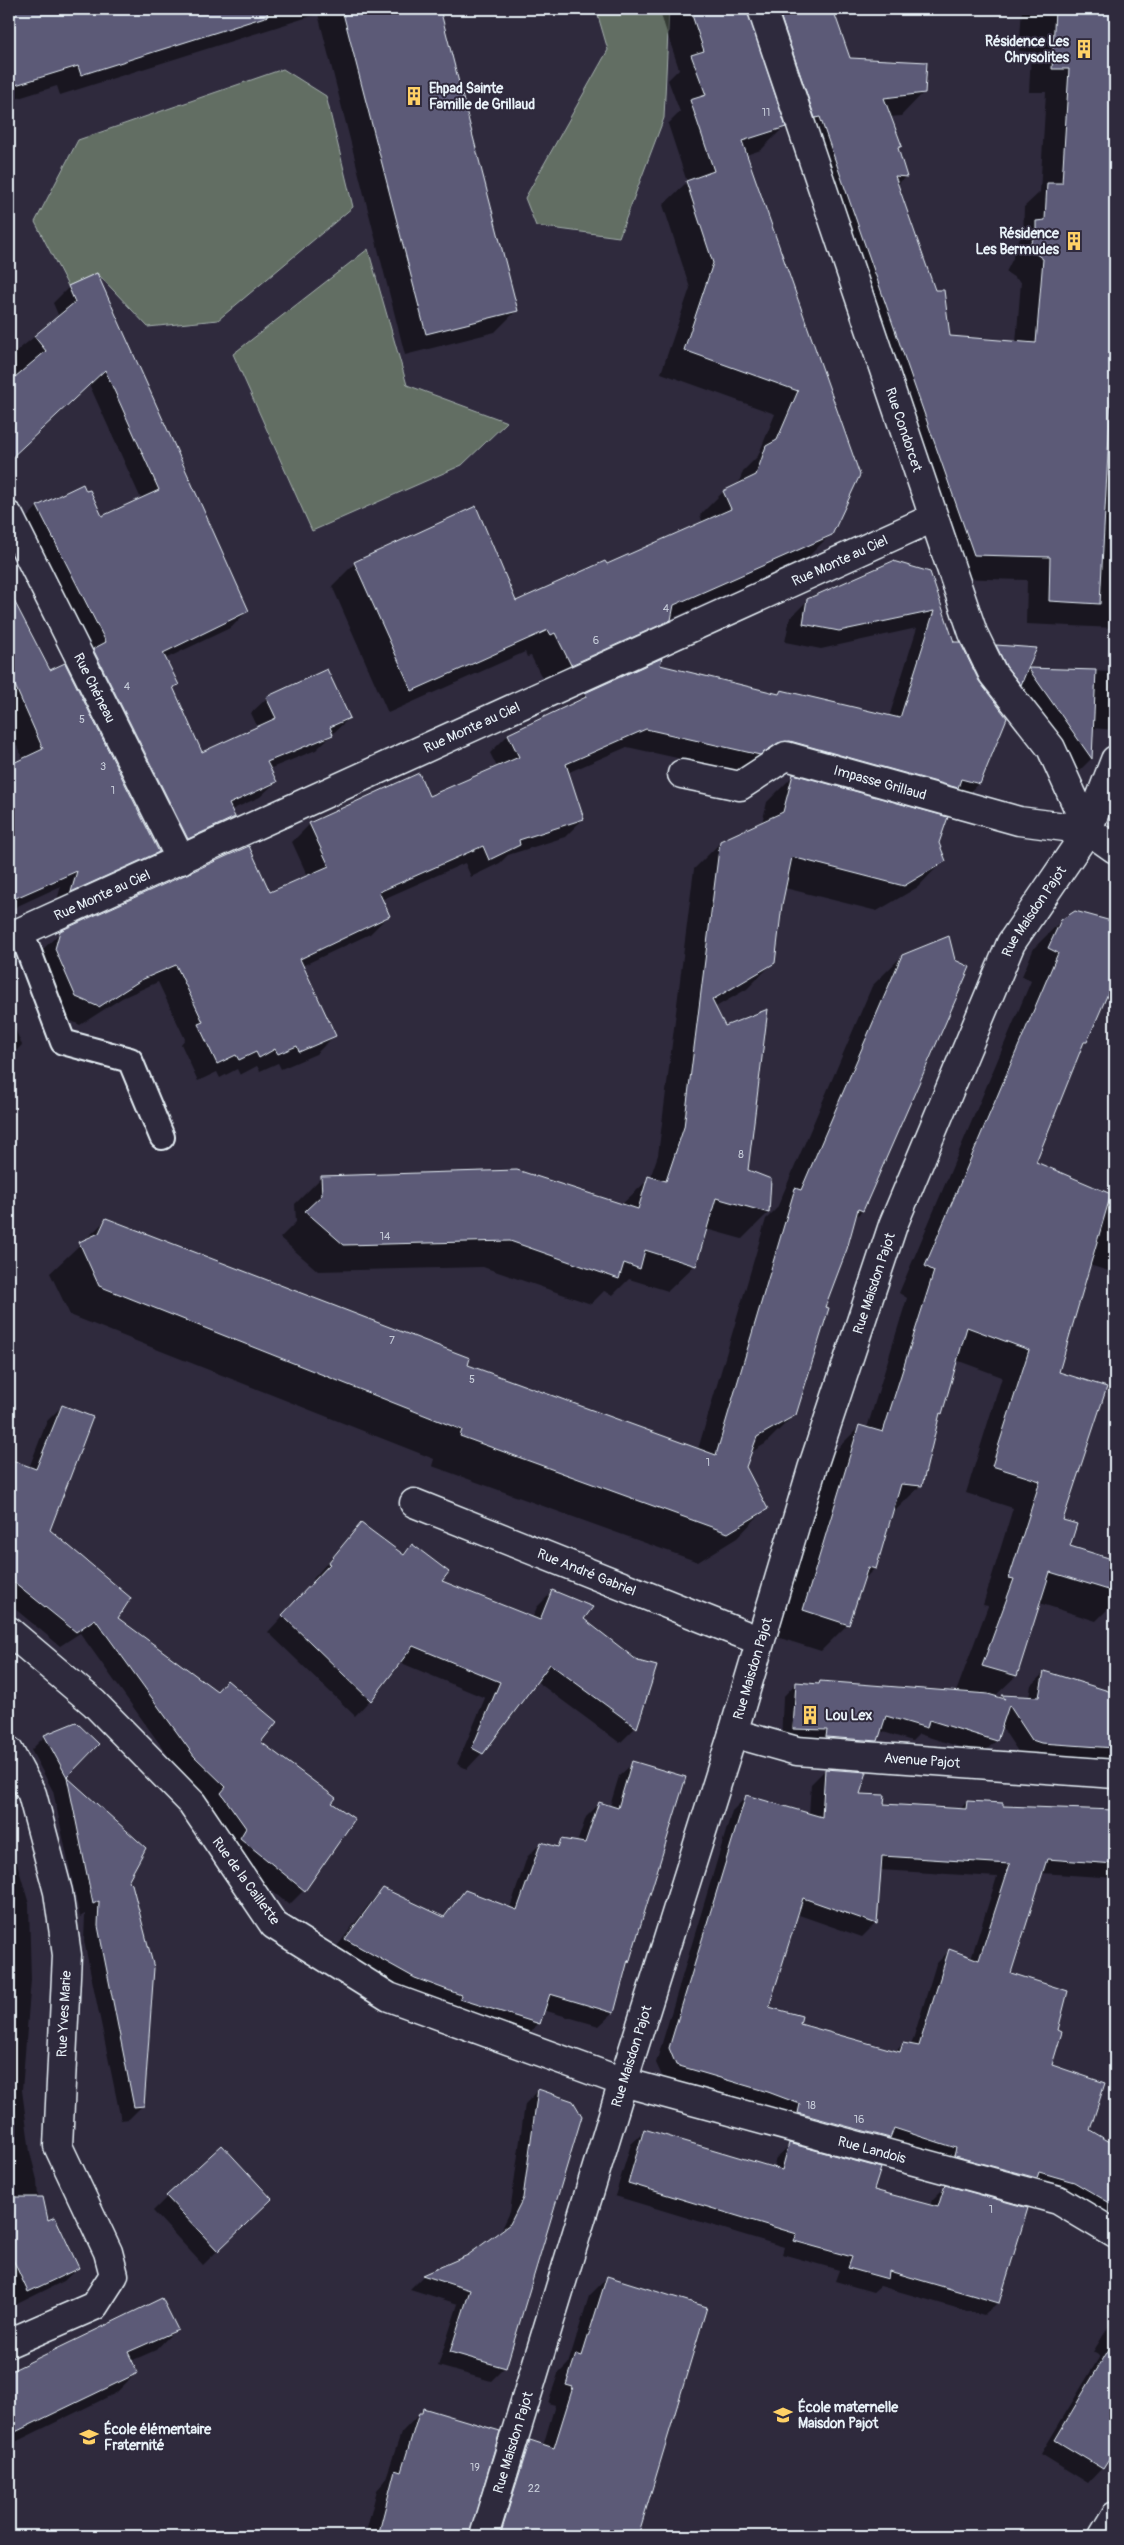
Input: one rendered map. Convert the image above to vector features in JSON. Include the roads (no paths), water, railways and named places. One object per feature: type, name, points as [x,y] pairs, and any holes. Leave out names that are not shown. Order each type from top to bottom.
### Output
[{"type":"street","name":"Rue Condorcet","points":[[762,9],[972,632],[993,674],[1051,748],[1088,830]]},
{"type":"street","name":"Rue Chéneau","points":[[9,516],[181,860]]},
{"type":"street","name":"Rue Monte au Ciel","points":[[15,934],[933,518]]},
{"type":"street","name":"Impasse Grillaud","points":[[682,774],[740,786],[786,756],[1019,821],[1088,830]]},
{"type":"street","name":"Rue Maisdon Pajot","points":[[484,2536],[623,2082],[734,1733],[812,1469],[893,1225],[1011,943],[1088,830],[1115,760]]},
{"type":"street","points":[[1088,830],[1115,849]]},
{"type":"street","name":"Rue André Gabriel","points":[[414,1503],[760,1641]]},
{"type":"street","name":"Rue de la Caillette","points":[[9,1631],[94,1703],[192,1804],[274,1924],[389,1997],[623,2082]]},
{"type":"street","name":"Avenue Pajot","points":[[734,1733],[797,1751],[1115,1774]]},
{"type":"street","name":"Rue Yves Marie","points":[[9,1751],[32,1794],[58,1892],[67,1955],[58,2146],[108,2252],[114,2275],[94,2306],[9,2343]]},
{"type":"street","name":"Rue Landois","points":[[623,2082],[1058,2200],[1115,2234]]},
{"type":"street","points":[[1103,2536],[1115,2516]]},
{"type":"lane","points":[[15,934],[63,1042],[130,1060],[162,1137]]},
{"type":"place","name":"Résidence Les Chrysolites","points":[[1084,49]]},
{"type":"place","name":"Ehpad Sainte Famille de Grillaud","points":[[414,96]]},
{"type":"place","name":"Résidence Les Bermudes","points":[[1074,241]]},
{"type":"place","name":"Lou Lex","points":[[810,1715]]},
{"type":"place","name":"École maternelle Maisdon Pajot","points":[[783,2415]]},
{"type":"place","name":"École élémentaire Fraternité","points":[[89,2437]]}]
